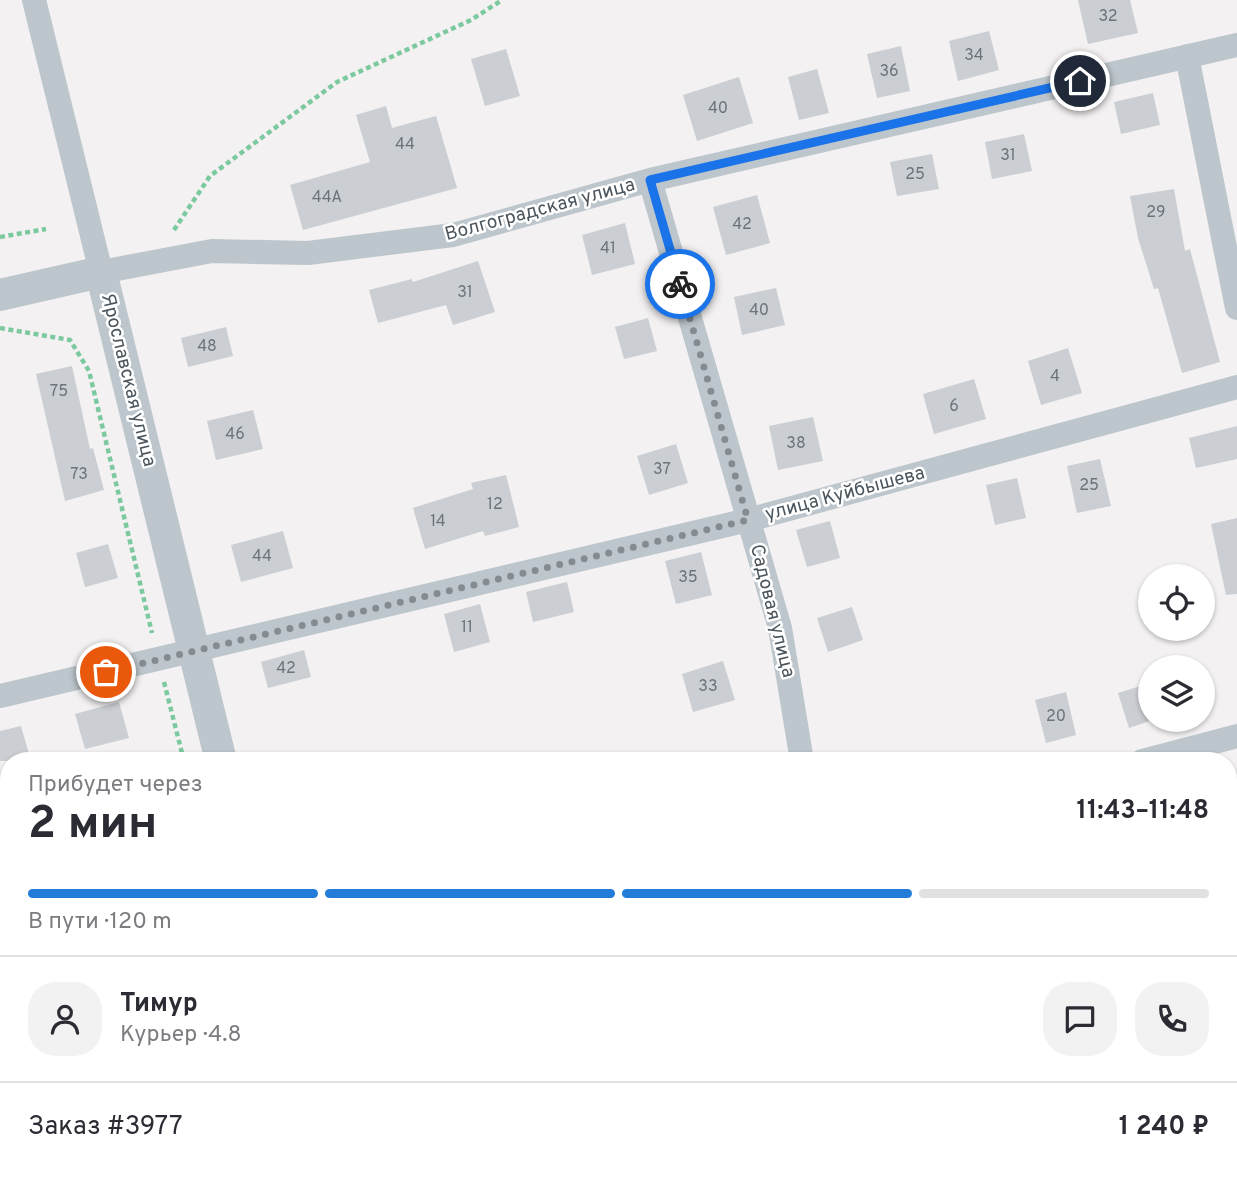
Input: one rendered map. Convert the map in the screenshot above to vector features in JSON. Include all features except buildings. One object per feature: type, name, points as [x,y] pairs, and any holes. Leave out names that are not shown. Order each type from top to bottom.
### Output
[{"type":"street","name":"Ярославская улица","points":[[34,0],[219,752]]},
{"type":"street","name":"Волгоградская улица","points":[[0,295],[212,251],[308,253],[453,235],[650,180],[1237,44]]},
{"type":"street","points":[[1187,56],[1237,308]]},
{"type":"street","name":"Садовая улица","points":[[650,180],[780,628],[801,752]]},
{"type":"street","name":"улица Куйбышева","points":[[0,696],[748,520],[1237,387]]},
{"type":"street","points":[[1176,752],[1237,736]]},
{"type":"path","points":[[152,262],[210,176],[337,82],[471,20],[502,0]]},
{"type":"path","points":[[0,237],[46,229]]},
{"type":"path","points":[[0,328],[70,340],[89,371],[182,752]]},
{"type":"way so far","points":[[106,672],[748,520],[680,284]]},
{"type":"route","points":[[680,284],[650,180],[1080,81]]}]
